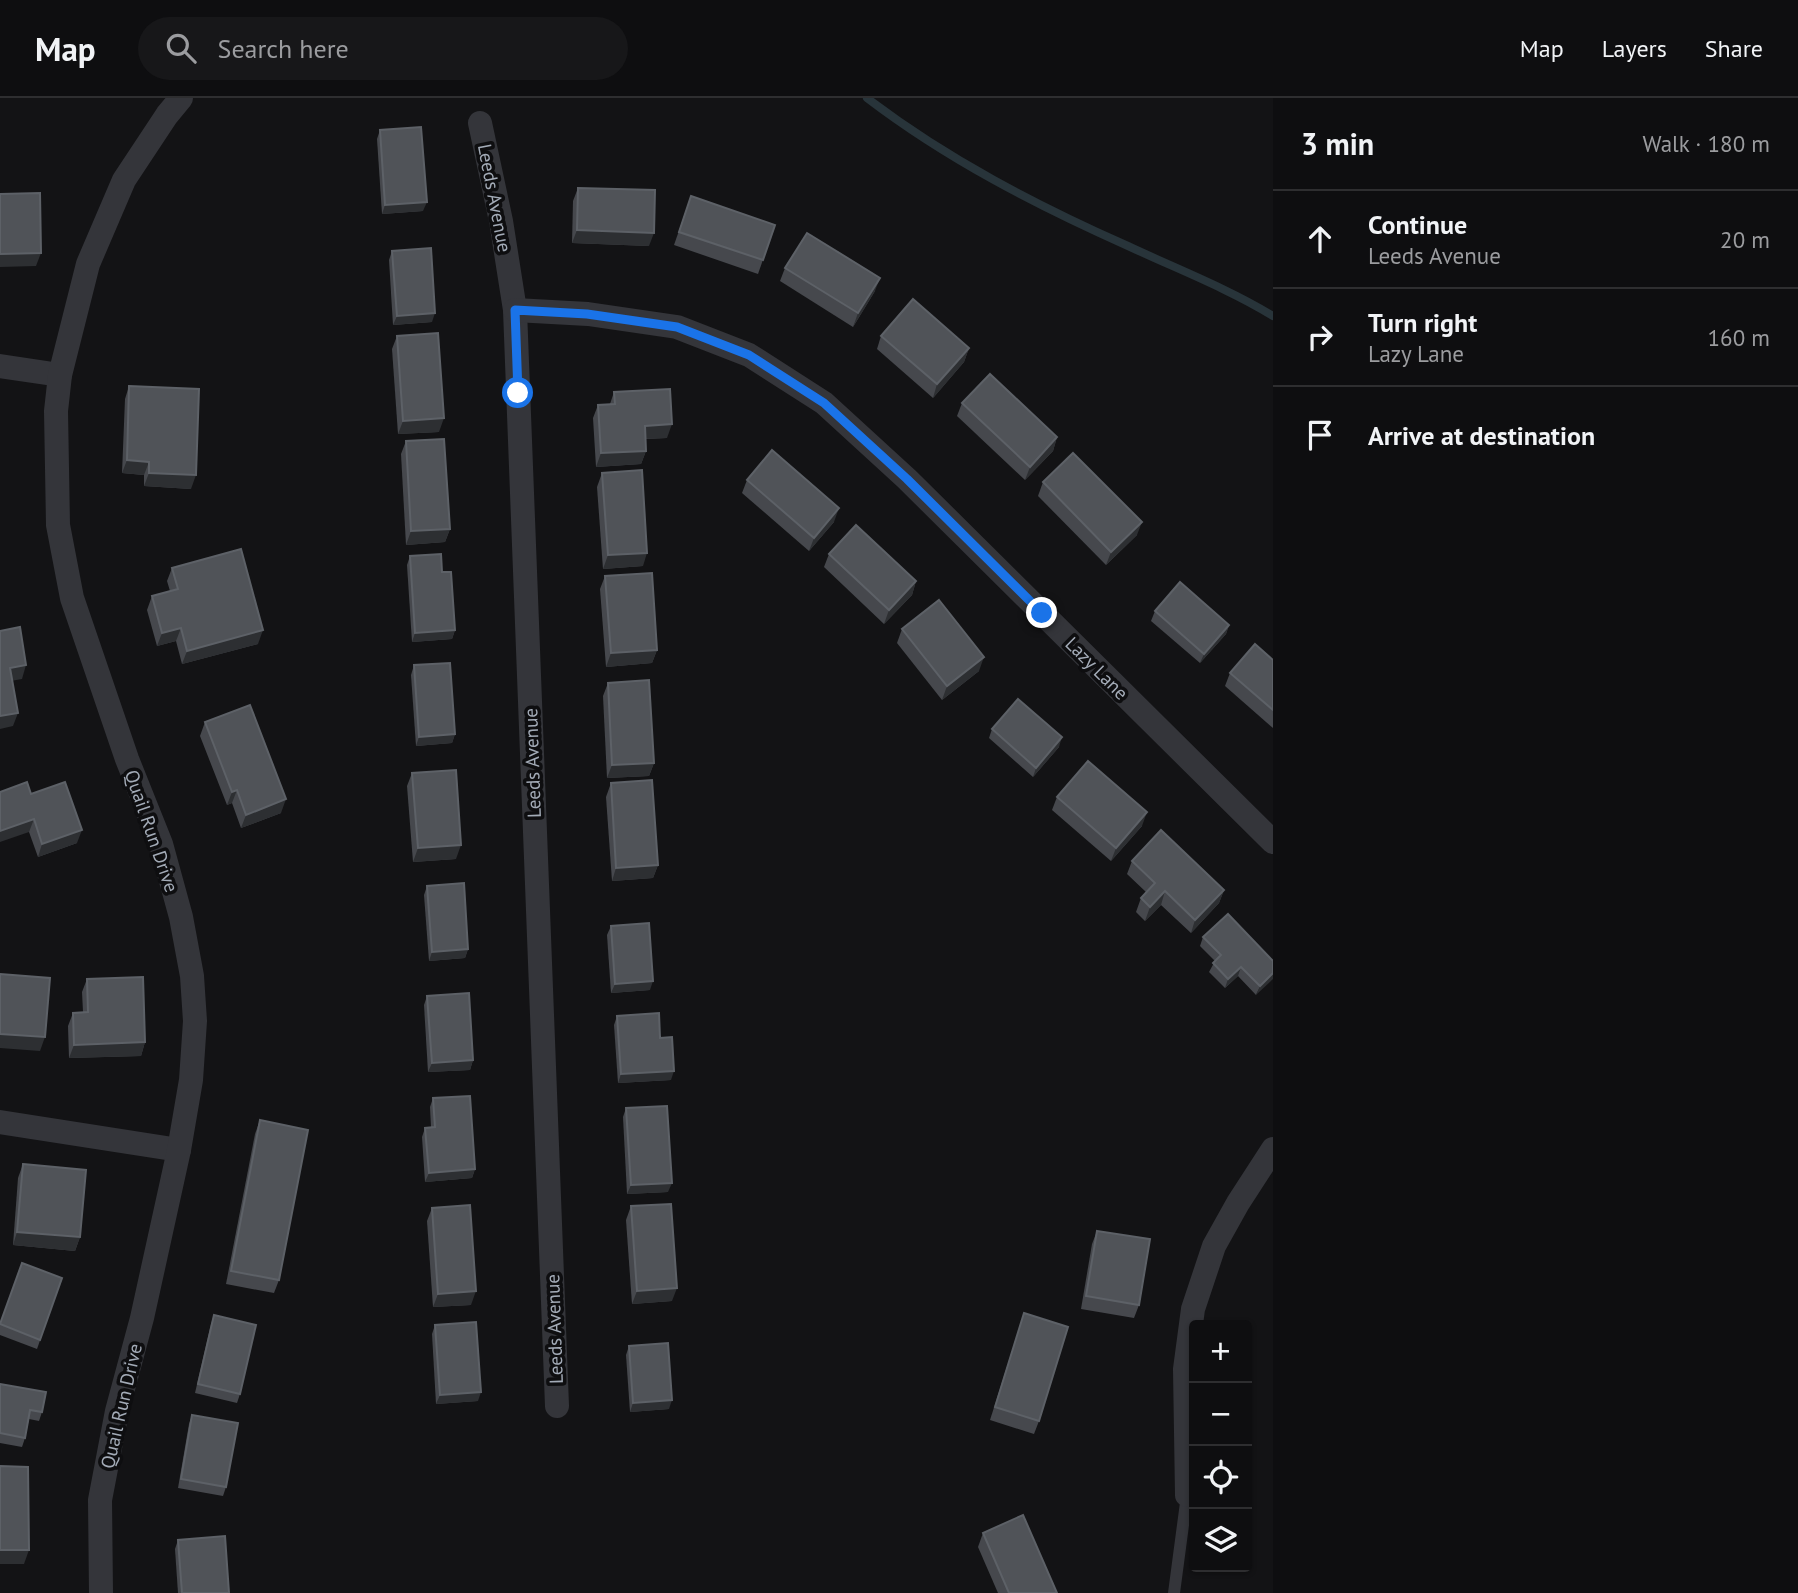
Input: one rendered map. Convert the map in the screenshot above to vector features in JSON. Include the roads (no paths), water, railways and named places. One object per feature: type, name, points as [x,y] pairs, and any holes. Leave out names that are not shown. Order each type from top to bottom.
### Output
[{"type":"street","name":"Quail Run Drive","points":[[101,1593],[100,1500],[117,1411],[142,1318],[179,1150],[191,1080],[195,1021],[192,976],[181,917],[161,844],[127,759],[72,598],[58,525],[56,411],[60,375],[88,264],[124,180],[181,98]]},
{"type":"street","name":"Leeds Avenue","points":[[480,123],[501,221],[515,310],[557,1406]]},
{"type":"street","name":"Lazy Lane","points":[[515,310],[587,314],[677,327],[749,355],[824,403],[907,479],[1273,842]]},
{"type":"street","points":[[0,366],[60,375]]},
{"type":"street","points":[[0,1122],[179,1150]]},
{"type":"street","points":[[1187,1495],[1185,1369],[1193,1309],[1214,1246],[1273,1149]]},
{"type":"lane","points":[[1174,1593],[1187,1495]]},
{"type":"waterway","points":[[867,98],[929,141],[993,180],[1273,316]]}]
